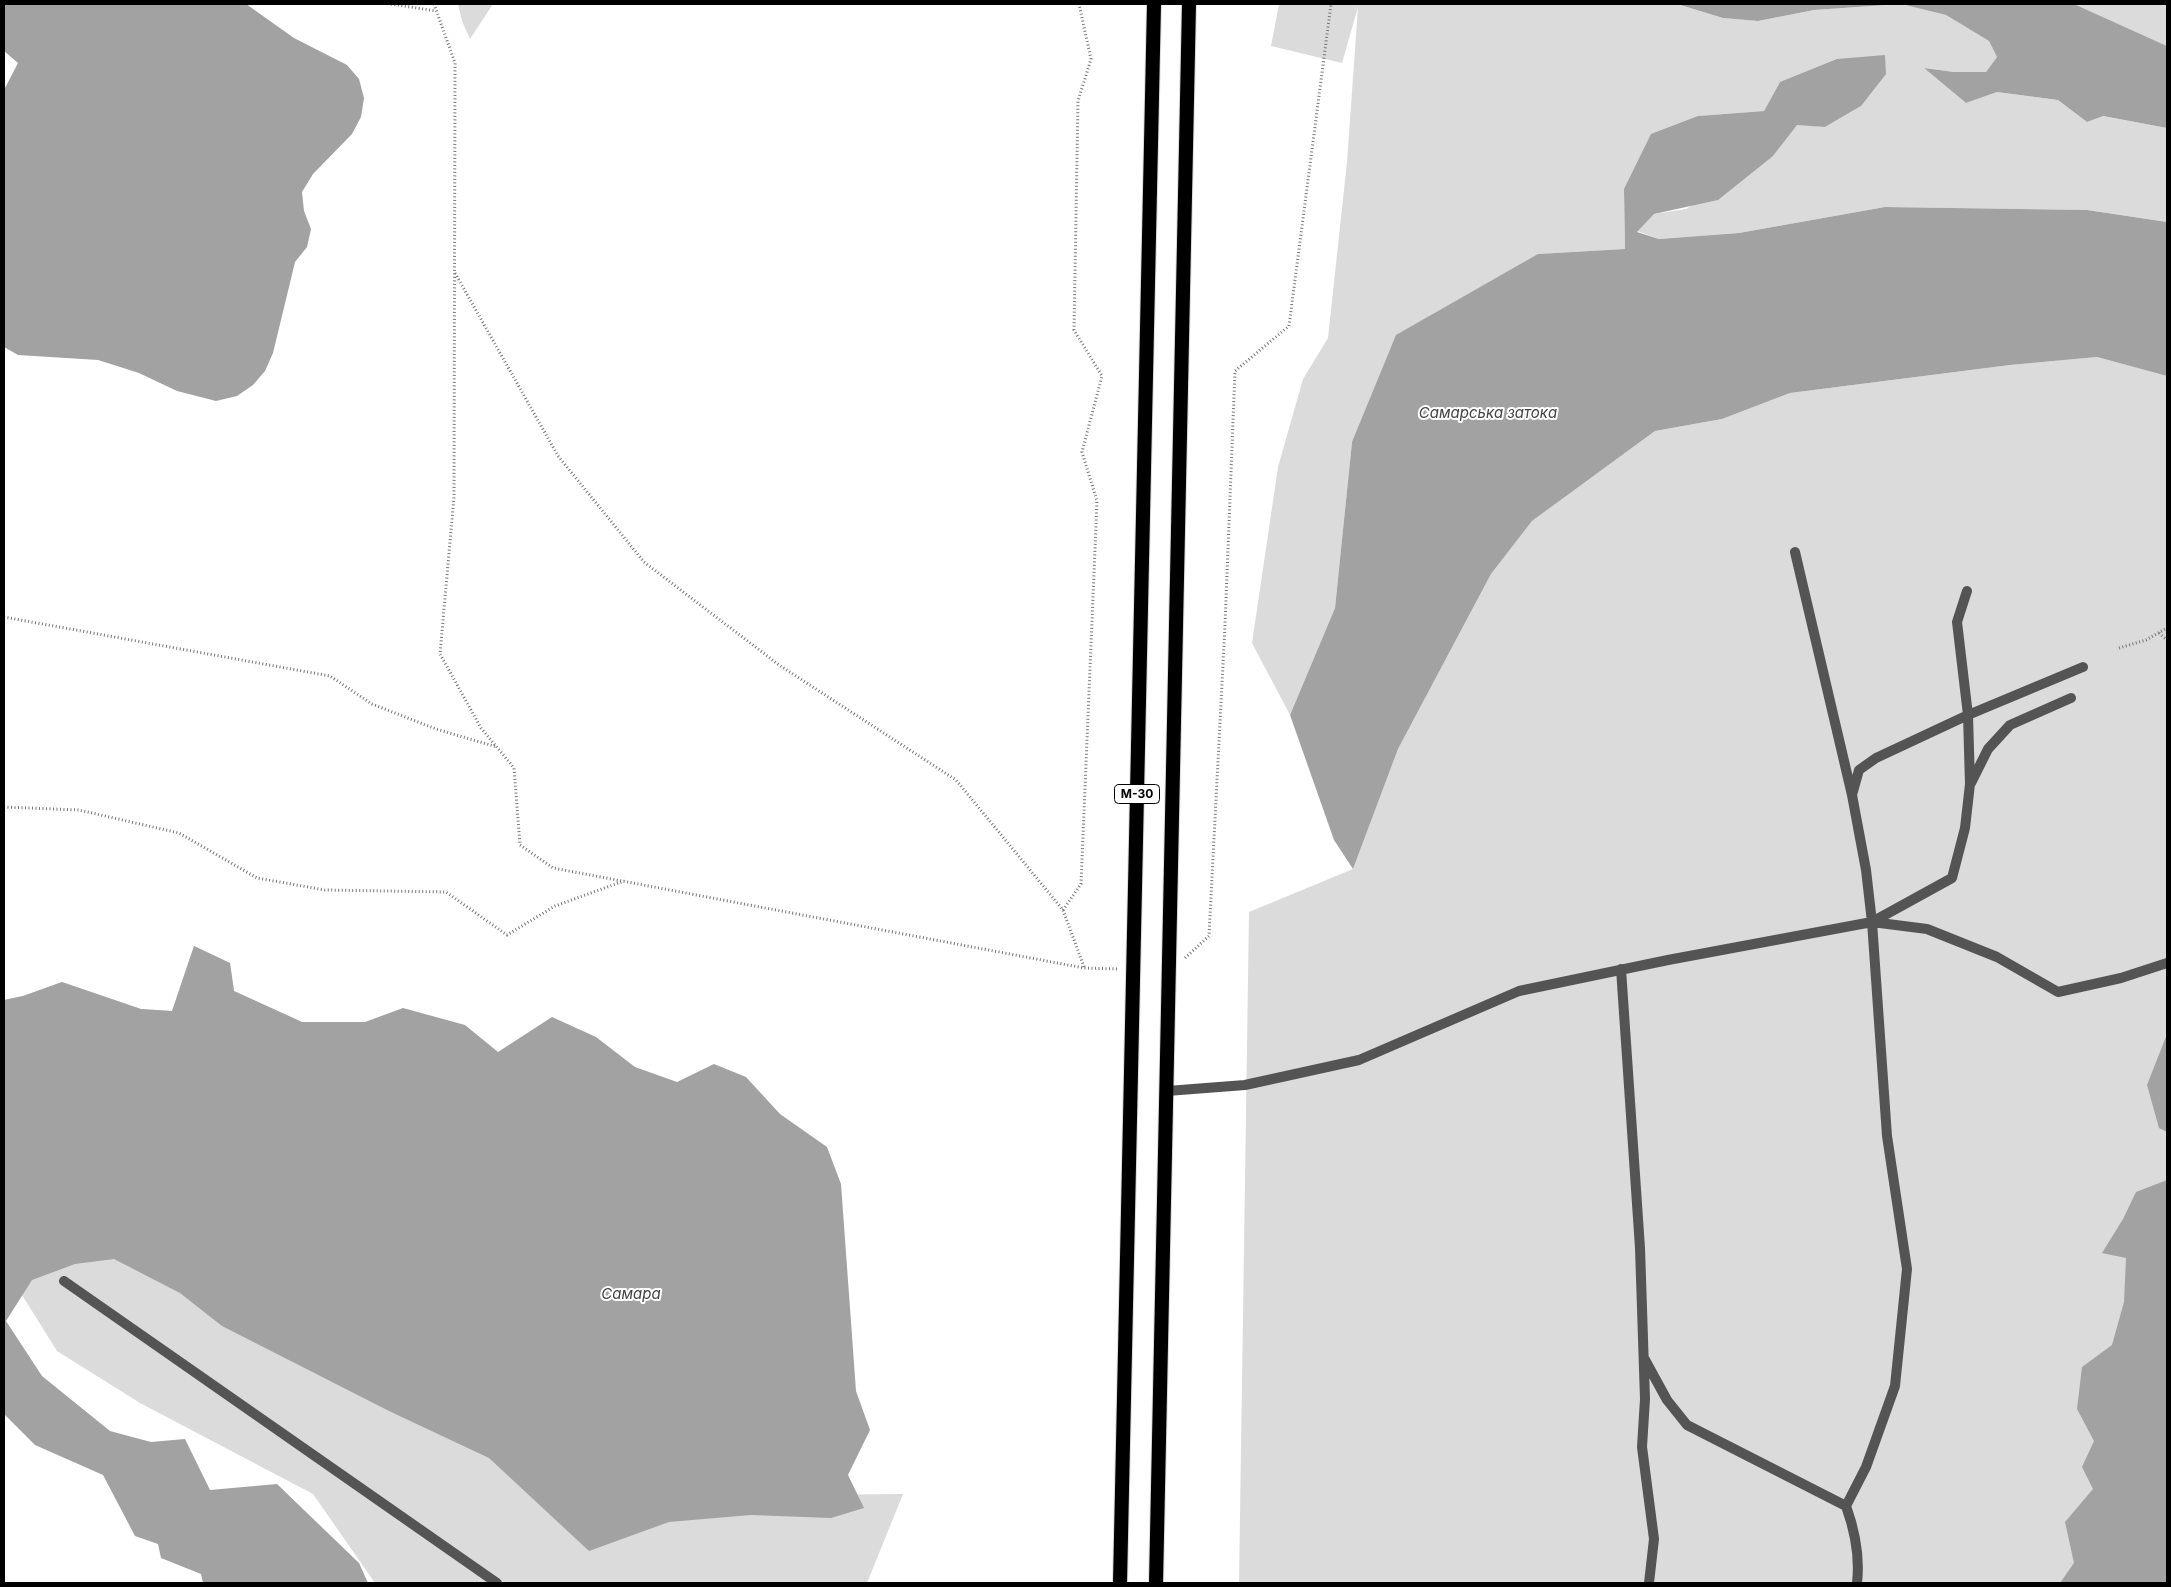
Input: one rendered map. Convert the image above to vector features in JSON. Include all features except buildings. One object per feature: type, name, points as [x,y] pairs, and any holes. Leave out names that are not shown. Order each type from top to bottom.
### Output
[{"type":"highway","name":"М-30","points":[[1120,1583],[1154,4]]},
{"type":"highway","name":"М-30","points":[[1156,1583],[1189,4]]},
{"type":"lane","points":[[1794,552],[1852,795],[1866,870],[1872,922],[1888,1136],[1907,1269],[1895,1386],[1866,1467],[1846,1506]]},
{"type":"lane","points":[[1872,922],[1952,878],[1965,828],[1970,784],[1968,715],[1957,622],[1967,591]]},
{"type":"lane","points":[[1852,795],[1859,770],[1876,758],[1968,715],[2084,667]]},
{"type":"lane","points":[[1970,784],[1988,749],[2010,725],[2071,698]]},
{"type":"lane","points":[[1167,1091],[1245,1085],[1359,1060],[1519,992],[1621,969],[1872,922],[1927,929],[1997,957],[2058,992],[2121,978],[2167,962]]},
{"type":"lane","points":[[1621,969],[1640,1248],[1645,1399],[1642,1447],[1654,1538],[1649,1583]]},
{"type":"lane","points":[[64,1281],[497,1583]]},
{"type":"lane","points":[[1644,1357],[1667,1400],[1687,1425],[1846,1506],[1854,1530],[1858,1569],[1857,1583]]},
{"type":"path","points":[[391,4],[436,12]]},
{"type":"path","points":[[434,4],[455,63],[454,497],[440,654],[481,728],[514,768],[520,845],[553,868],[1084,968],[1134,969]]},
{"type":"path","points":[[1063,910],[1082,884],[1097,500],[1082,452],[1102,376],[1074,330],[1078,101],[1091,59],[1079,4]]},
{"type":"path","points":[[1169,972],[1209,936],[1235,370],[1289,326],[1331,4]]},
{"type":"path","points":[[455,272],[558,456],[644,562],[779,666],[956,780],[1063,910],[1084,968]]},
{"type":"path","points":[[4,617],[330,676],[372,704],[436,729],[498,748]]},
{"type":"path","points":[[2119,648],[2146,640],[2167,628]]},
{"type":"path","points":[[2159,633],[2167,640]]},
{"type":"path","points":[[4,807],[79,810],[179,833],[257,878],[325,890],[446,892],[507,935],[555,906],[624,880]]},
{"type":"shaded area","points":[[458,4],[493,4],[470,39],[462,21]]},
{"type":"shaded area","points":[[1279,4],[1677,4],[1723,18],[1758,21],[1814,10],[1901,4],[1946,15],[1989,41],[1997,57],[1986,72],[1954,72],[1924,68],[1966,103],[1997,92],[2058,100],[2087,122],[2102,116],[2167,128],[2167,222],[2087,210],[1885,207],[1739,233],[1659,239],[1637,231],[1654,214],[1686,209],[1773,156],[1797,124],[1825,127],[1861,106],[1780,82],[1764,111],[1698,116],[1624,189],[1625,249],[1538,254],[1352,442],[1335,608],[1290,715],[1252,643],[1278,467],[1303,379],[1328,338],[1347,162],[1358,7],[1342,63],[1271,46]]},
{"type":"shaded area","points":[[2074,4],[2167,4],[2167,46]]},
{"type":"shaded area","points":[[2097,357],[2167,376],[2167,1583],[1239,1583],[1249,912],[1353,869],[1398,749],[1491,574],[1532,521],[1655,431],[1722,419],[1790,393],[2010,365]]},
{"type":"shaded area","points":[[194,946],[230,963],[234,991],[302,1022],[583,1497],[903,1494],[867,1583],[375,1583],[313,1494],[140,1403],[57,1351],[22,1295],[4,1000],[23,996],[62,982],[141,1009],[172,1011]]},
{"type":"water","points":[[4,4],[246,4],[294,38],[347,65],[359,79],[364,98],[361,117],[352,134],[313,174],[302,192],[304,211],[311,229],[307,247],[295,262],[273,353],[265,371],[253,385],[237,396],[216,401],[177,391],[139,373],[98,360],[18,355],[4,347],[4,90],[18,63],[4,51]]},
{"type":"water","points":[[1677,4],[1901,4],[1814,10],[1758,21],[1723,18]]},
{"type":"water","points":[[1901,4],[2074,4],[2167,46],[2167,128],[2103,116],[2087,122],[2058,100],[1997,92],[1966,103],[1924,68],[1954,72],[1986,72],[1997,57],[1989,41],[1946,15]]},
{"type":"water","name":"Самарська затока","points":[[1885,55],[1886,74],[1861,106],[1825,127],[1797,125],[1773,156],[1718,200],[1654,214],[1637,232],[1659,239],[1739,233],[1885,207],[2087,210],[2167,222],[2167,376],[2097,357],[2010,365],[1790,393],[1722,419],[1655,431],[1532,521],[1491,574],[1398,749],[1353,869],[1334,840],[1290,715],[1335,608],[1352,442],[1396,335],[1538,254],[1625,249],[1624,189],[1651,134],[1698,116],[1764,111],[1780,82],[1837,59]]},
{"type":"water","name":"Самара","points":[[194,946],[230,963],[234,991],[302,1022],[365,1022],[403,1008],[465,1025],[498,1052],[552,1017],[596,1037],[635,1067],[677,1082],[714,1064],[746,1077],[780,1114],[827,1147],[841,1184],[856,1391],[870,1430],[848,1475],[864,1508],[831,1518],[751,1515],[669,1522],[589,1551],[489,1458],[389,1411],[222,1326],[180,1293],[114,1259],[75,1264],[32,1280],[6,1321],[42,1376],[110,1431],[151,1442],[185,1439],[210,1490],[277,1484],[359,1563],[368,1583],[203,1583],[201,1574],[161,1558],[158,1544],[135,1536],[103,1475],[35,1445],[4,1414],[4,1000],[23,996],[62,982],[141,1009],[172,1011]]},
{"type":"water","points":[[2167,1034],[2167,1132],[2159,1128],[2147,1085]]},
{"type":"water","points":[[2167,1180],[2167,1583],[2060,1583],[2074,1563],[2065,1522],[2093,1489],[2082,1467],[2094,1441],[2077,1409],[2082,1367],[2112,1345],[2124,1302],[2126,1258],[2102,1253],[2123,1219],[2136,1192]]}]
